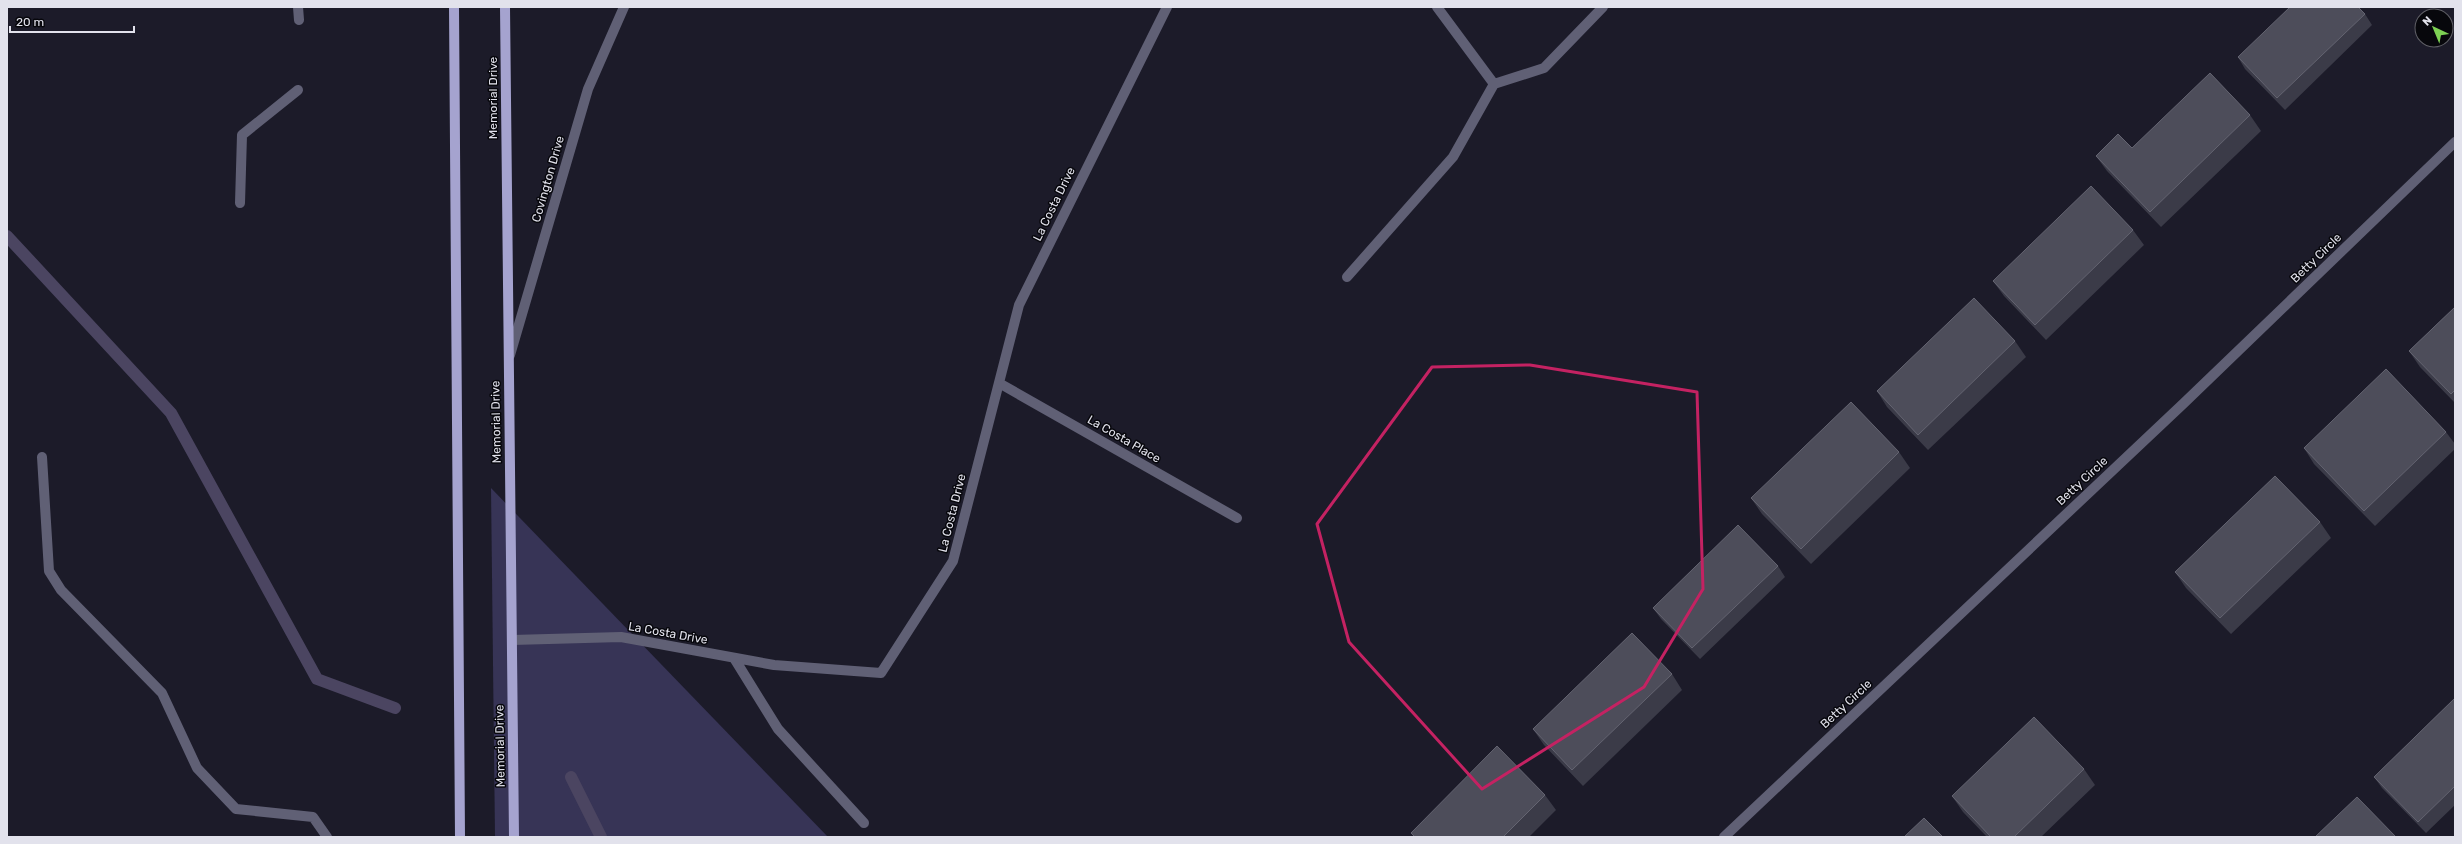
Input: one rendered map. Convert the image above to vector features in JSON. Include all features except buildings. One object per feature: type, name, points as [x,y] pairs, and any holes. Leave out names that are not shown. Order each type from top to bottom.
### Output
[{"type":"main road","points":[[454,7],[460,837]]},
{"type":"main road","name":"Memorial Drive","points":[[505,7],[514,837]]},
{"type":"street","points":[[298,7],[298,20]]},
{"type":"street","name":"Covington Drive","points":[[508,363],[588,89],[624,7]]},
{"type":"street","name":"La Costa Drive","points":[[512,640],[620,637],[774,665],[881,673],[953,561],[1019,305],[1167,7]]},
{"type":"street","points":[[1437,7],[1494,84]]},
{"type":"street","points":[[1347,277],[1453,158],[1494,84],[1544,68],[1603,7]]},
{"type":"street","points":[[240,203],[242,135],[298,90]]},
{"type":"street","name":"Betty Circle","points":[[1724,837],[2184,403],[2455,142]]},
{"type":"street","name":"La Costa Place","points":[[999,383],[1237,518]]},
{"type":"street","points":[[42,457],[49,571],[61,590],[162,693],[197,768],[236,809],[313,817],[327,837]]},
{"type":"street","points":[[734,658],[778,729],[864,822]]},
{"type":"highlighted area","points":[[1530,365],[1697,392],[1703,589],[1644,687],[1482,789],[1349,642],[1317,524],[1432,367]]},
{"type":"shaded area","points":[[491,488],[828,837],[495,837]]},
{"type":"waterway","points":[[7,236],[171,413],[317,679],[395,708]]},
{"type":"waterway","points":[[571,777],[601,837]]}]
